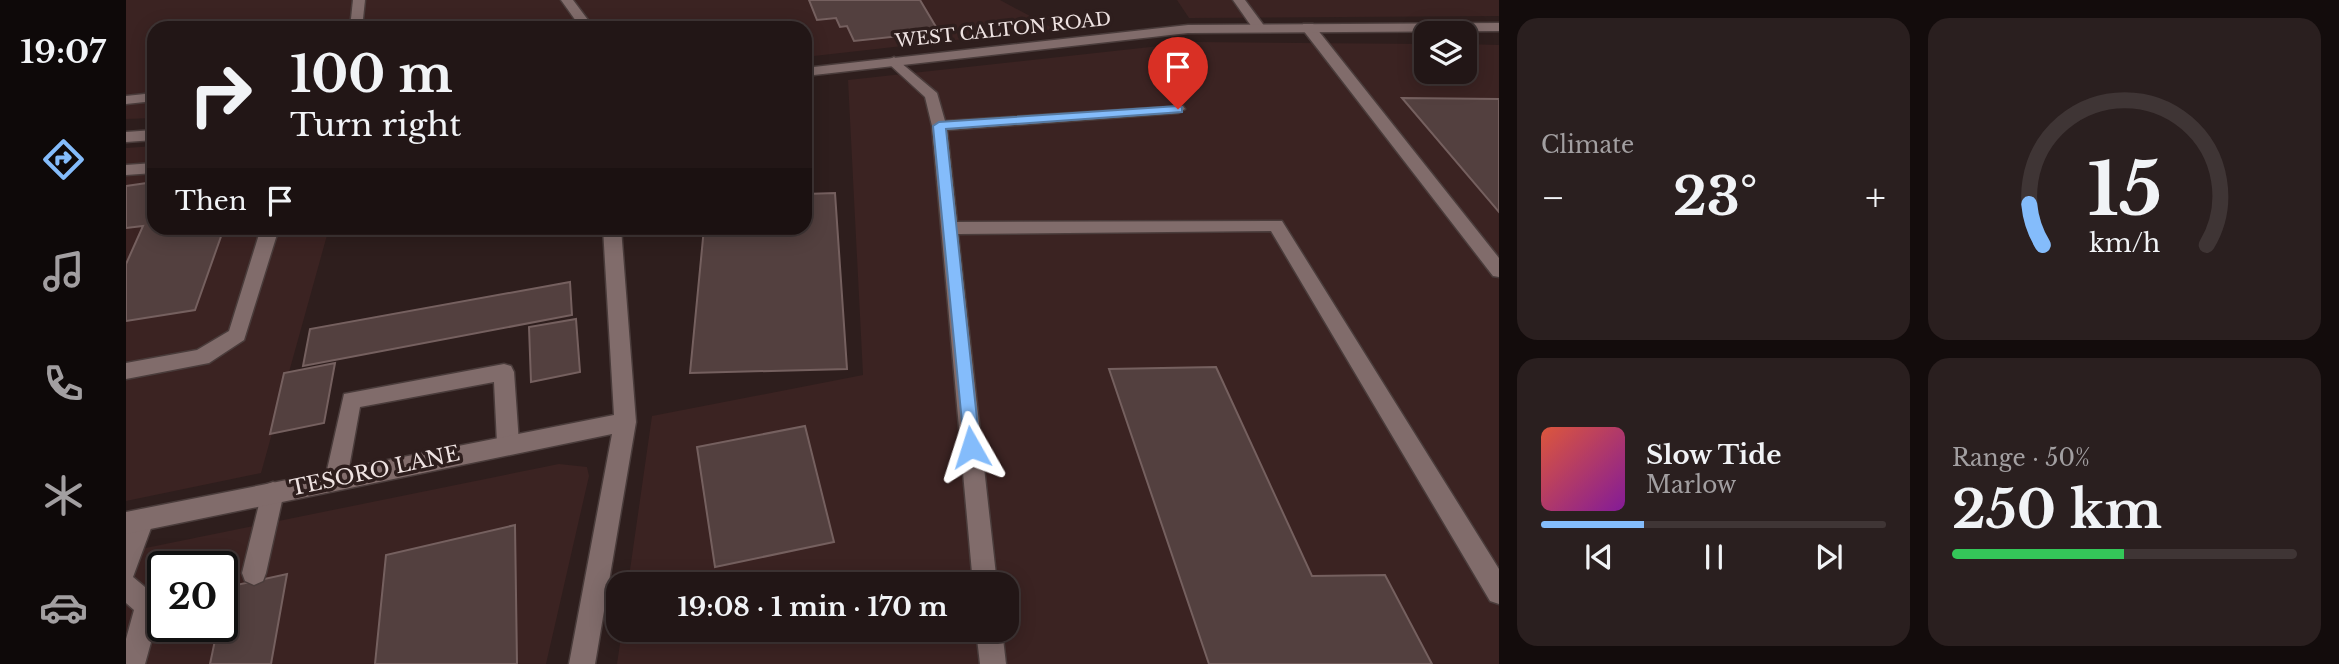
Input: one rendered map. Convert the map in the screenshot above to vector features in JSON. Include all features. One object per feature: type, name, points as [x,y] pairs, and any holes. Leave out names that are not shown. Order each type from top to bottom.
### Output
[{"type":"main road","points":[[357,21],[359,0]]},
{"type":"main road","points":[[567,0],[583,21]]},
{"type":"main road","points":[[1239,0],[1258,27]]},
{"type":"main road","name":"WEST CALTON ROAD","points":[[812,71],[1174,30],[1258,27],[1499,27]]},
{"type":"main road","points":[[1308,27],[1499,271]]},
{"type":"main road","points":[[894,61],[932,96],[939,126],[984,572]]},
{"type":"main road","points":[[126,100],[147,98]]},
{"type":"main road","points":[[939,126],[1178,109]]},
{"type":"main road","points":[[126,137],[147,136]]},
{"type":"main road","points":[[126,170],[147,168]]},
{"type":"main road","points":[[950,228],[1276,225],[1499,592]]},
{"type":"main road","points":[[126,371],[202,357],[237,335],[268,235]]},
{"type":"main road","points":[[582,664],[625,422],[612,235]]},
{"type":"main road","points":[[337,480],[351,400],[504,372],[508,443]]},
{"type":"main road","name":"TESORO LANE","points":[[134,521],[508,443],[625,422]]},
{"type":"main road","points":[[254,573],[273,492]]},
{"type":"main road","points":[[126,568],[134,521]]},
{"type":"main road","points":[[126,586],[148,606],[132,664]]},
{"type":"main road","points":[[990,642],[993,664]]},
{"type":"shaded area","points":[[126,0],[1000,0],[1054,29],[812,56],[812,21],[147,21],[147,118],[126,119]]},
{"type":"shaded area","points":[[1177,0],[1499,0],[1499,16],[1189,18]]},
{"type":"shaded area","points":[[1196,42],[1414,44],[1414,84],[1477,84],[1477,44],[1499,45],[1499,664],[617,664],[620,642],[1019,642],[1019,572],[630,572],[652,416],[863,375],[848,80]]},
{"type":"shaded area","points":[[147,146],[147,235],[327,235],[261,473],[126,501],[126,148]]},
{"type":"shaded area","points":[[559,464],[587,467],[589,476],[546,664],[126,664],[126,552]]},
{"type":"building","points":[[809,0],[920,0],[939,32],[854,41],[847,26],[840,27],[836,18],[817,20]]},
{"type":"building","points":[[1402,98],[1499,99],[1499,212]]},
{"type":"building","points":[[147,183],[147,235],[222,235],[195,310],[126,321],[126,264],[143,226],[126,228],[126,186]]},
{"type":"building","points":[[835,193],[847,369],[690,373],[703,235],[812,235],[812,194]]},
{"type":"building","points":[[570,282],[572,315],[303,366],[310,329]]},
{"type":"building","points":[[576,319],[580,372],[531,382],[529,327]]},
{"type":"building","points":[[335,363],[324,423],[270,434],[284,373]]},
{"type":"building","points":[[1216,367],[1312,576],[1385,575],[1432,664],[1209,664],[1109,369]]},
{"type":"building","points":[[805,426],[834,542],[715,567],[697,447]]},
{"type":"building","points":[[515,525],[517,664],[375,664],[386,555]]},
{"type":"building","points":[[287,574],[271,664],[210,664],[215,642],[238,642],[238,585]]},
{"type":"route","points":[[971,447],[939,126],[1178,109]]}]
